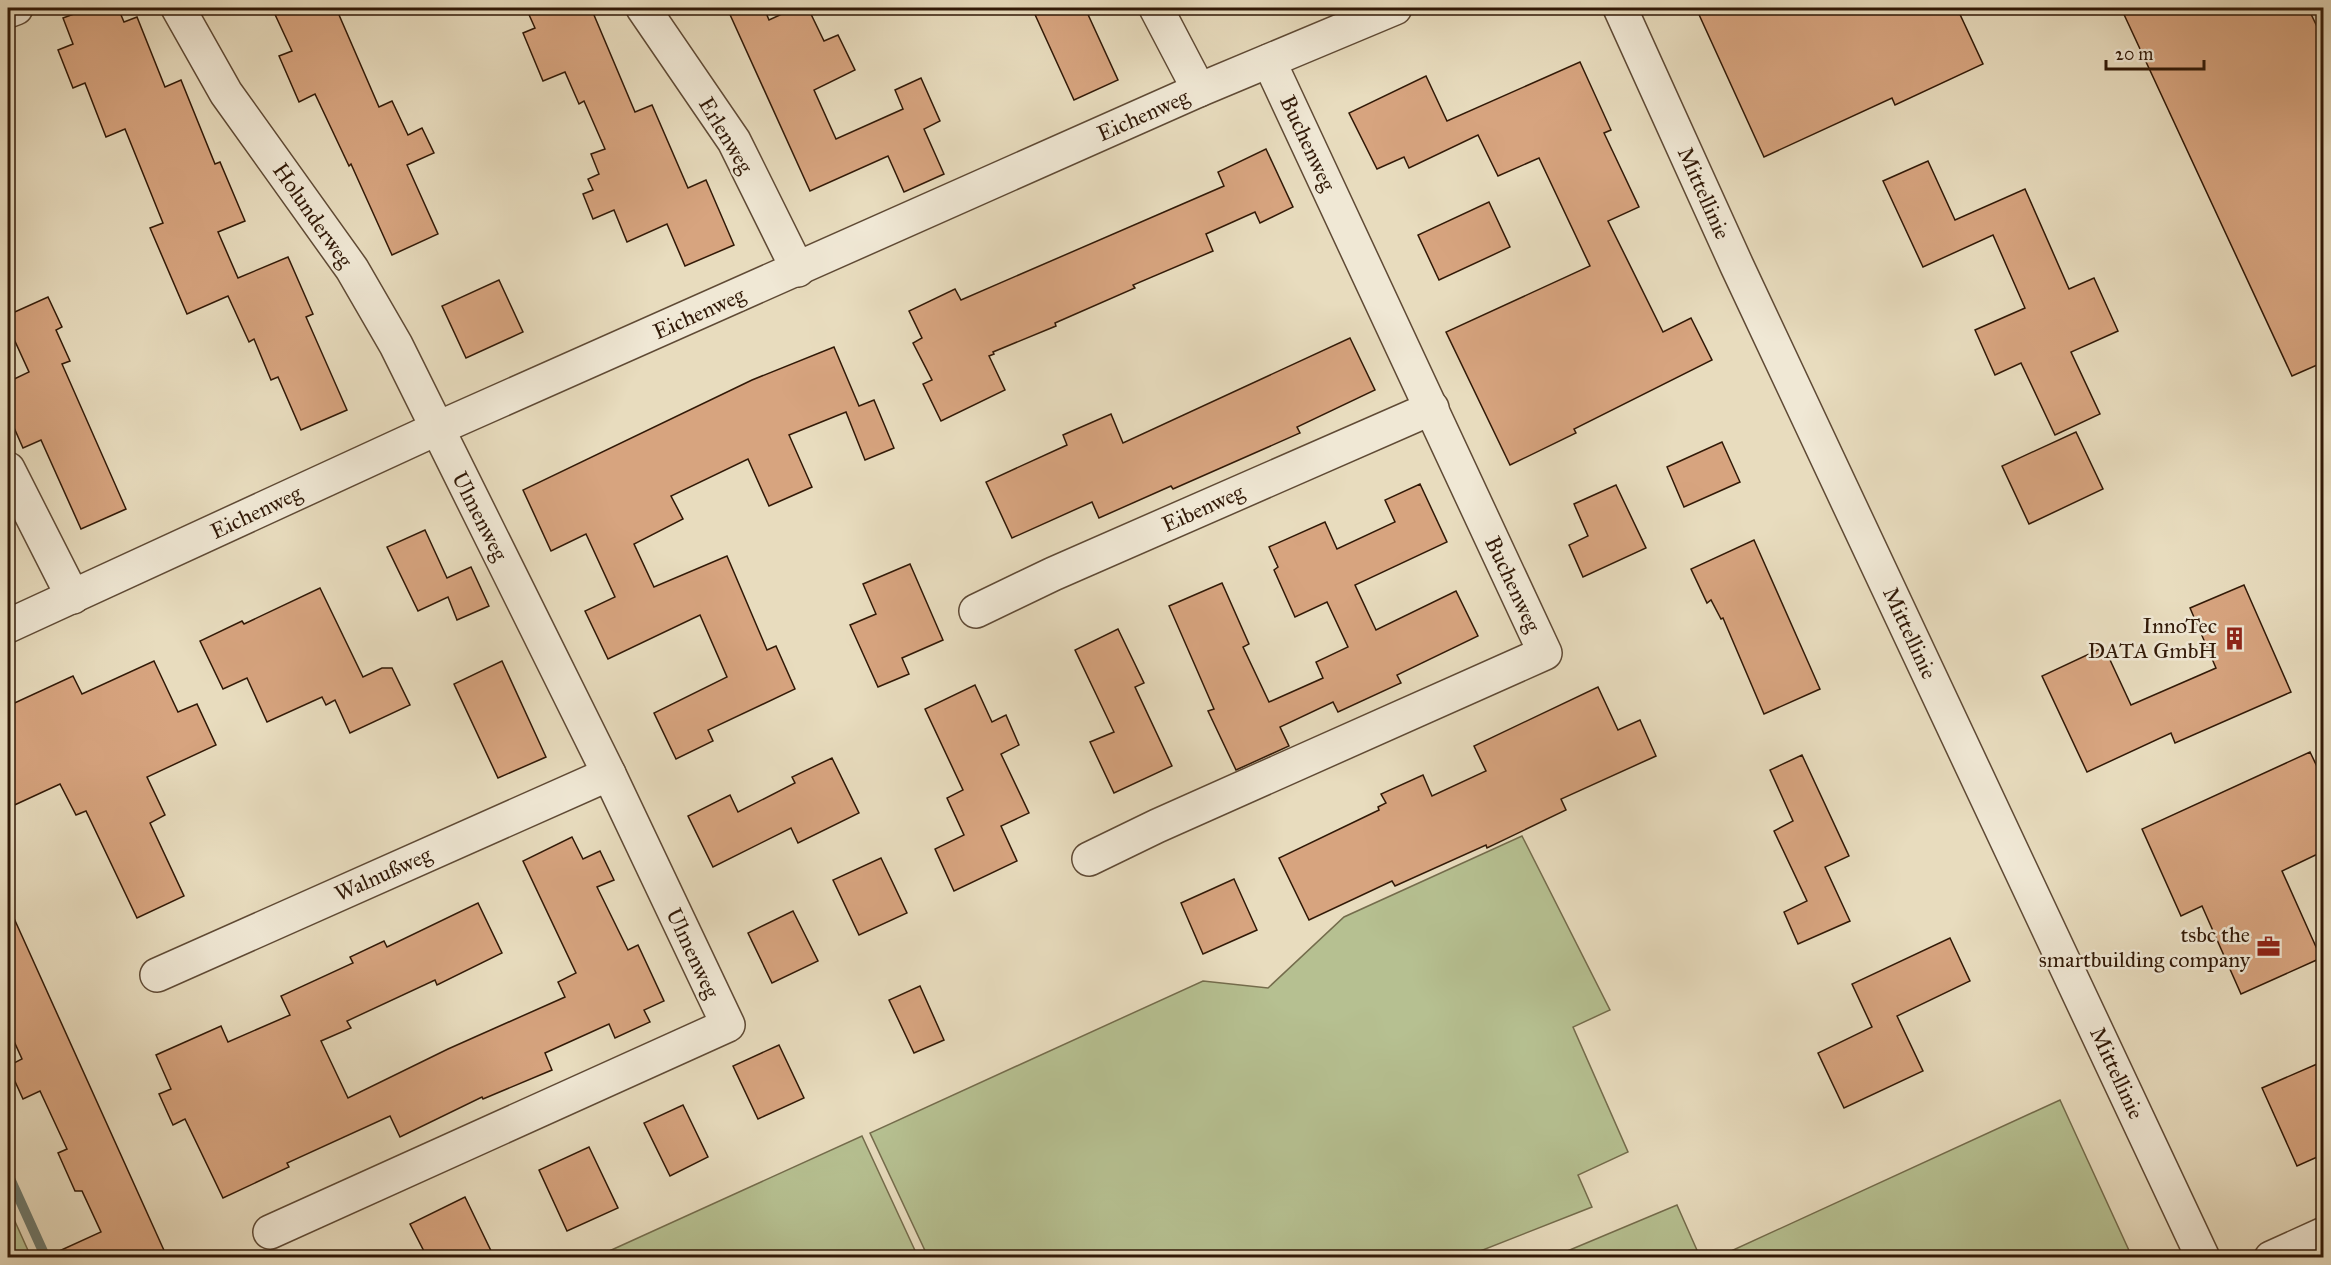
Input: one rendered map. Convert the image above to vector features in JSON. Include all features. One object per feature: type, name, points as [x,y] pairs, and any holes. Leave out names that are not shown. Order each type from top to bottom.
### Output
[{"type":"street","points":[[8,11],[16,8]]},
{"type":"street","name":"Holunderweg","points":[[177,8],[226,93],[352,269],[396,345],[436,429]]},
{"type":"street","name":"Erlenweg","points":[[643,8],[734,141],[798,270]]},
{"type":"street","points":[[1156,8],[1199,90]]},
{"type":"street","name":"Eichenweg","points":[[8,626],[436,429],[1199,90],[1395,8]]},
{"type":"street","name":"Mittellinie","points":[[1620,8],[1742,277],[2203,1257]]},
{"type":"street","name":"Buchenweg","points":[[1089,859],[1157,826],[1545,653],[1269,61]]},
{"type":"street","name":"Eibenweg","points":[[976,611],[1053,574],[1432,408]]},
{"type":"street","name":"Ulmenweg","points":[[270,1232],[728,1025],[609,774],[436,429]]},
{"type":"street","points":[[8,469],[73,597]]},
{"type":"street","name":"Walnußweg","points":[[157,975],[609,774]]},
{"type":"street","points":[[2271,1257],[2324,1234]]},
{"type":"green space","points":[[1522,836],[1610,1010],[1573,1027],[1628,1152],[1578,1175],[1592,1207],[1465,1257],[928,1257],[870,1133],[1203,981],[1268,988],[1344,917]]},
{"type":"green space","points":[[2060,1100],[2132,1257],[1718,1257]]},
{"type":"green space","points":[[862,1136],[918,1257],[596,1257]]},
{"type":"green space","points":[[1677,1205],[1700,1257],[1553,1257]]},
{"type":"green space","points":[[8,1206],[31,1257],[8,1257]]},
{"type":"building","points":[[90,8],[118,8],[124,22],[137,17],[165,87],[181,80],[215,164],[220,162],[245,221],[218,232],[238,278],[288,257],[313,314],[306,317],[347,410],[301,430],[278,377],[271,380],[254,339],[249,342],[228,296],[187,314],[150,228],[163,223],[125,129],[106,137],[85,83],[73,88],[58,50],[73,44],[63,18]]},
{"type":"building","points":[[272,8],[336,8],[379,107],[392,101],[408,135],[422,128],[434,153],[407,165],[438,234],[392,255],[351,164],[349,166],[315,94],[299,102],[279,56],[292,51]]},
{"type":"building","points":[[526,8],[591,8],[635,112],[652,105],[688,188],[706,180],[734,245],[685,266],[667,224],[627,242],[614,210],[593,219],[583,194],[593,190],[588,179],[599,174],[591,154],[605,149],[584,101],[579,104],[565,72],[543,81],[523,33],[535,28]]},
{"type":"building","points":[[727,8],[764,8],[769,20],[795,8],[808,8],[824,41],[838,35],[855,70],[814,90],[836,139],[903,109],[895,90],[921,78],[940,121],[924,129],[944,174],[904,192],[888,156],[810,191]]},
{"type":"building","points":[[1032,8],[1085,8],[1118,80],[1074,100]]},
{"type":"building","points":[[1696,8],[1957,8],[1983,64],[1895,105],[1892,98],[1764,157]]},
{"type":"building","points":[[2121,8],[2308,8],[2324,41],[2324,362],[2292,376]]},
{"type":"building","points":[[1580,62],[1611,130],[1604,133],[1639,207],[1608,221],[1663,332],[1691,318],[1712,360],[1574,429],[1576,433],[1510,465],[1446,332],[1590,266],[1539,158],[1498,176],[1478,135],[1409,168],[1404,157],[1377,169],[1349,113],[1426,76],[1447,121]]},
{"type":"building","points":[[1266,149],[1293,207],[1260,223],[1255,212],[1206,234],[1213,251],[1133,285],[1135,288],[1055,323],[1056,326],[993,352],[994,354],[989,356],[1005,390],[941,421],[923,384],[932,380],[913,343],[922,338],[909,311],[955,289],[961,300],[1224,186],[1218,172]]},
{"type":"building","points":[[1928,161],[1955,220],[2025,189],[2069,289],[2094,278],[2118,331],[2071,352],[2100,414],[2055,435],[2021,363],[1995,375],[1975,330],[2025,308],[1993,235],[1923,267],[1883,181]]},
{"type":"building","points":[[1489,202],[1510,247],[1439,280],[1418,235]]},
{"type":"building","points":[[499,280],[523,332],[466,358],[442,306]]},
{"type":"building","points":[[48,297],[62,327],[56,330],[70,361],[62,364],[126,509],[81,529],[41,440],[23,448],[8,414],[8,382],[29,372],[8,326],[8,315]]},
{"type":"building","points":[[1350,338],[1375,390],[1297,427],[1300,433],[1173,489],[1171,486],[1099,518],[1092,502],[1012,538],[986,482],[1067,445],[1063,435],[1111,414],[1123,443]]},
{"type":"building","points":[[834,347],[859,406],[874,400],[894,448],[865,460],[846,412],[789,435],[812,487],[769,506],[748,459],[671,496],[683,519],[634,544],[654,587],[727,556],[767,650],[776,646],[795,689],[708,730],[713,741],[676,759],[654,713],[727,677],[700,615],[608,659],[585,611],[615,597],[586,534],[551,551],[523,490],[752,380]]},
{"type":"building","points":[[2076,432],[2103,489],[2029,524],[2002,466]]},
{"type":"building","points":[[1722,442],[1740,482],[1684,507],[1667,467]]},
{"type":"building","points":[[1420,484],[1447,542],[1355,585],[1376,630],[1456,591],[1478,636],[1397,675],[1401,683],[1338,712],[1333,702],[1280,727],[1289,746],[1236,770],[1208,711],[1214,709],[1169,606],[1222,583],[1249,644],[1243,647],[1269,702],[1323,678],[1316,662],[1348,647],[1327,602],[1295,617],[1274,570],[1278,567],[1269,547],[1325,522],[1337,549],[1395,522],[1385,500]]},
{"type":"building","points":[[1616,485],[1646,548],[1583,577],[1569,545],[1588,536],[1574,504]]},
{"type":"building","points":[[425,530],[447,578],[471,567],[489,606],[457,620],[448,597],[418,611],[387,547]]},
{"type":"building","points":[[1754,540],[1820,689],[1764,714],[1723,618],[1721,619],[1711,600],[1707,603],[1691,569]]},
{"type":"building","points":[[910,564],[943,640],[902,658],[909,674],[878,687],[850,625],[876,614],[863,584]]},
{"type":"building","points":[[2244,585],[2291,692],[2175,743],[2171,733],[2087,772],[2042,676],[2104,647],[2131,705],[2216,668],[2190,608]]},
{"type":"building","points":[[320,588],[363,677],[382,668],[392,668],[410,705],[350,733],[335,700],[326,705],[322,697],[267,722],[247,678],[223,689],[200,641],[242,621],[244,624]]},
{"type":"building","points":[[1118,629],[1144,683],[1135,687],[1172,766],[1114,793],[1090,742],[1114,732],[1075,650]]},
{"type":"building","points":[[154,661],[178,712],[197,704],[216,745],[147,777],[165,815],[150,823],[184,896],[137,918],[86,811],[76,815],[60,784],[8,808],[8,706],[73,676],[82,694]]},
{"type":"building","points":[[502,661],[546,757],[498,778],[454,684]]},
{"type":"building","points":[[975,685],[992,722],[1006,715],[1019,745],[1001,754],[1029,813],[1001,826],[1017,861],[954,891],[935,849],[964,835],[947,798],[963,790],[925,709]]},
{"type":"building","points":[[1598,687],[1618,730],[1640,720],[1656,756],[1561,799],[1566,810],[1487,848],[1486,845],[1395,886],[1392,881],[1309,920],[1279,858],[1379,810],[1378,807],[1386,803],[1381,794],[1423,775],[1432,796],[1486,771],[1474,746]]},
{"type":"building","points":[[2310,752],[2324,781],[2324,851],[2282,871],[2321,958],[2241,994],[2202,906],[2181,916],[2142,829]]},
{"type":"building","points":[[1802,755],[1849,856],[1825,867],[1850,921],[1798,944],[1784,912],[1807,901],[1774,831],[1793,821],[1770,770]]},
{"type":"building","points":[[832,758],[859,813],[798,843],[791,828],[713,867],[688,816],[730,795],[738,812],[795,783],[792,777]]},
{"type":"building","points":[[572,837],[583,859],[600,851],[614,880],[597,887],[628,950],[638,945],[664,1001],[644,1010],[650,1022],[615,1038],[609,1024],[545,1053],[552,1070],[483,1099],[482,1097],[400,1137],[390,1116],[287,1163],[289,1167],[223,1198],[185,1119],[173,1125],[159,1094],[171,1089],[156,1055],[221,1026],[228,1042],[290,1015],[281,996],[353,963],[350,957],[384,941],[387,947],[478,903],[502,953],[437,985],[435,980],[347,1021],[351,1028],[321,1041],[348,1098],[448,1049],[565,997],[558,982],[576,973],[523,861]]},
{"type":"building","points":[[881,858],[907,913],[859,935],[833,880]]},
{"type":"building","points":[[1234,879],[1257,930],[1203,954],[1181,903]]},
{"type":"building","points":[[8,905],[167,1257],[46,1257],[101,1232],[82,1191],[75,1191],[58,1153],[67,1149],[40,1091],[23,1099],[8,1066],[22,1059],[8,1028]]},
{"type":"building","points":[[793,911],[818,961],[772,983],[748,933]]},
{"type":"building","points":[[1950,938],[1970,981],[1897,1016],[1923,1071],[1844,1108],[1818,1053],[1872,1027],[1852,984]]},
{"type":"building","points":[[920,986],[944,1040],[914,1053],[889,1000]]},
{"type":"building","points":[[779,1045],[804,1098],[758,1119],[733,1066]]},
{"type":"building","points":[[2324,1061],[2324,1154],[2297,1166],[2262,1088]]},
{"type":"building","points":[[683,1105],[708,1157],[670,1176],[644,1123]]},
{"type":"building","points":[[589,1147],[618,1208],[567,1231],[539,1170]]},
{"type":"building","points":[[465,1197],[494,1257],[427,1257],[410,1224]]},
{"type":"waterway","points":[[8,1174],[46,1258]]},
{"type":"place","name":"InnoTec DATA GmbH","points":[[2235,638]]},
{"type":"place","name":"tsbc the smartbuilding company","points":[[2268,947]]}]
